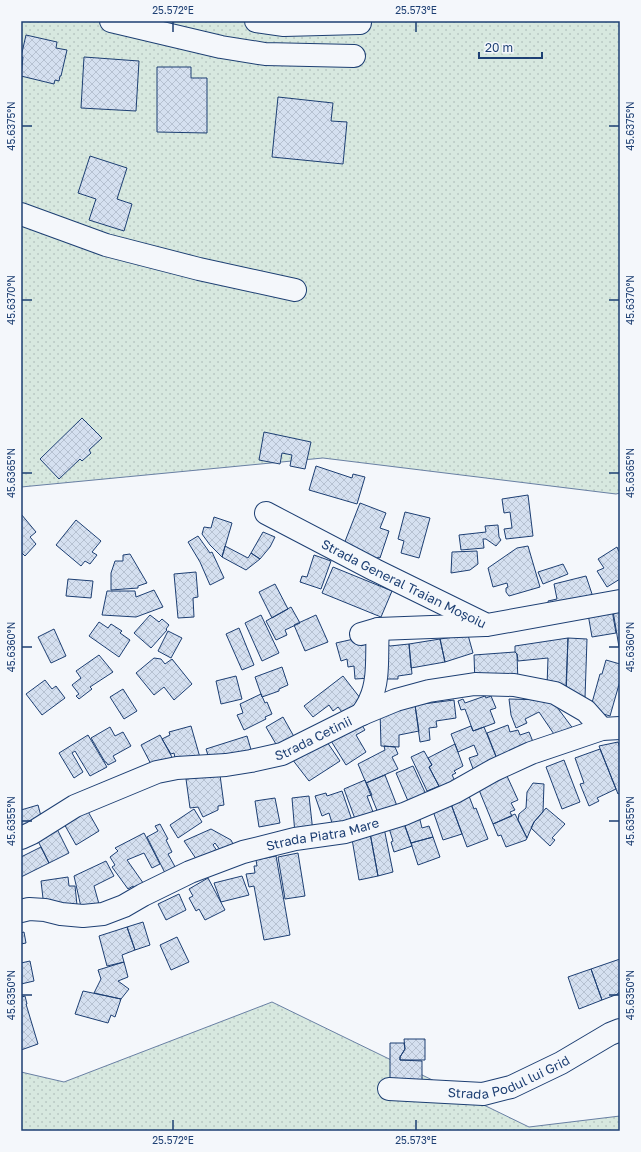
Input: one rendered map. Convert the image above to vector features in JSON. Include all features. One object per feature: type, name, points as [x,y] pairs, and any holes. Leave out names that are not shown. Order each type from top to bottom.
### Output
[{"type":"street","points":[[111,21],[221,47],[265,54],[354,56]]},
{"type":"street","points":[[256,21],[284,25],[360,23]]},
{"type":"street","points":[[21,214],[106,245],[199,269],[295,290]]},
{"type":"street","name":"Strada General Traian Moșoiu","points":[[266,513],[375,570],[487,625],[620,602]]},
{"type":"street","points":[[362,714],[370,701],[376,678],[369,632],[487,625]]},
{"type":"street","name":"Strada Cetinii","points":[[21,838],[32,833],[75,806],[157,772],[177,768],[226,765],[282,754],[362,714],[396,700],[429,691],[475,684],[514,685],[555,693],[611,728]]},
{"type":"street","name":"Strada Piatra Mare","points":[[21,911],[29,909],[45,910],[61,914],[83,916],[103,914],[124,906],[190,872],[244,852],[295,839],[345,832],[404,814],[455,792],[494,770],[531,753],[611,728]]},
{"type":"street","name":"Strada Podul lui Grid","points":[[388,1088],[483,1094],[511,1087],[561,1063],[610,1034],[620,1030]]},
{"type":"shaded area","points":[[21,21],[620,21],[620,493],[616,494],[323,458],[21,487]]},
{"type":"shaded area","points":[[272,1002],[529,1127],[620,1116],[620,1131],[21,1131],[21,1072],[64,1082]]},
{"type":"building","points":[[26,35],[57,42],[56,48],[67,50],[59,81],[55,80],[54,84],[21,76],[23,57],[21,57]]},
{"type":"building","points":[[84,57],[139,61],[136,111],[81,108]]},
{"type":"building","points":[[157,67],[191,67],[191,78],[207,78],[207,133],[157,132]]},
{"type":"building","points":[[278,97],[333,103],[331,121],[347,122],[343,164],[272,157]]},
{"type":"building","points":[[90,156],[127,168],[117,199],[132,204],[124,231],[89,220],[96,199],[78,193]]},
{"type":"building","points":[[82,418],[102,438],[89,450],[91,453],[82,461],[80,459],[59,479],[40,459]]},
{"type":"building","points":[[264,432],[311,442],[305,469],[290,466],[292,455],[282,453],[280,464],[259,460]]},
{"type":"building","points":[[316,466],[352,478],[353,474],[365,477],[357,504],[309,490]]},
{"type":"building","points":[[528,495],[533,536],[506,539],[504,529],[512,528],[510,512],[504,513],[502,499]]},
{"type":"building","points":[[360,503],[386,513],[380,528],[389,531],[380,558],[378,557],[375,563],[361,558],[363,551],[344,544]]},
{"type":"building","points":[[405,512],[430,518],[419,558],[401,553],[404,541],[398,539]]},
{"type":"building","points":[[21,514],[36,532],[30,537],[36,544],[25,556],[21,552]]},
{"type":"building","points":[[214,517],[232,523],[222,557],[202,534],[204,527],[211,528]]},
{"type":"building","points":[[76,520],[101,541],[92,552],[97,555],[90,564],[85,561],[81,566],[56,545]]},
{"type":"building","points":[[498,525],[499,537],[501,540],[496,546],[486,539],[483,539],[484,548],[461,550],[459,535],[486,532],[485,526]]},
{"type":"building","points":[[263,532],[275,537],[270,547],[260,559],[251,553]]},
{"type":"building","points":[[198,536],[210,553],[212,552],[224,578],[210,585],[200,562],[188,542]]},
{"type":"building","points":[[225,546],[248,558],[251,553],[260,559],[246,570],[222,557]]},
{"type":"building","points":[[528,546],[540,587],[509,596],[506,592],[506,588],[508,587],[507,583],[493,587],[488,568],[517,548]]},
{"type":"building","points":[[617,547],[620,554],[620,579],[607,587],[597,571],[604,568],[598,559]]},
{"type":"building","points":[[477,551],[478,564],[470,570],[451,573],[452,552]]},
{"type":"building","points":[[130,554],[147,583],[138,586],[138,588],[111,590],[111,573],[115,561],[123,561],[123,555]]},
{"type":"building","points":[[314,555],[331,561],[321,589],[300,582],[302,576],[307,577]]},
{"type":"building","points":[[563,564],[568,574],[543,584],[538,572]]},
{"type":"building","points":[[333,567],[392,591],[381,617],[322,593]]},
{"type":"building","points":[[196,572],[198,597],[193,598],[194,617],[178,618],[174,574]]},
{"type":"building","points":[[586,576],[594,600],[550,609],[548,601],[557,599],[554,584]]},
{"type":"building","points":[[68,579],[93,581],[91,598],[66,596]]},
{"type":"building","points":[[275,584],[288,609],[272,618],[259,592]]},
{"type":"building","points":[[154,590],[163,607],[136,617],[102,615],[107,591],[135,591],[136,597]]},
{"type":"building","points":[[291,607],[300,623],[285,630],[287,635],[276,640],[266,621]]},
{"type":"building","points":[[620,609],[620,647],[619,647],[613,611]]},
{"type":"building","points":[[612,610],[616,633],[592,637],[588,614]]},
{"type":"building","points":[[150,615],[159,622],[162,619],[169,625],[166,629],[167,630],[151,648],[134,633]]},
{"type":"building","points":[[261,615],[279,653],[262,661],[245,623]]},
{"type":"building","points":[[316,615],[328,642],[305,651],[294,625]]},
{"type":"building","points":[[99,622],[108,628],[111,624],[122,631],[120,633],[130,640],[119,657],[89,636]]},
{"type":"building","points":[[239,628],[254,665],[242,670],[226,634]]},
{"type":"building","points":[[54,629],[66,656],[51,663],[38,637]]},
{"type":"building","points":[[168,631],[182,638],[171,658],[158,651]]},
{"type":"building","points":[[468,635],[473,653],[445,662],[440,639]]},
{"type":"building","points":[[367,636],[371,678],[355,679],[354,666],[348,667],[347,659],[341,661],[336,643]]},
{"type":"building","points":[[568,638],[566,686],[547,686],[548,658],[518,661],[515,646]]},
{"type":"building","points":[[568,638],[587,639],[585,698],[566,697]]},
{"type":"building","points":[[440,639],[445,662],[411,668],[409,644]]},
{"type":"building","points":[[386,644],[390,646],[409,644],[412,674],[398,676],[398,679],[383,679]]},
{"type":"building","points":[[515,652],[517,654],[518,683],[475,684],[474,655]]},
{"type":"building","points":[[99,655],[113,672],[90,687],[92,689],[79,699],[76,696],[79,694],[72,685],[81,678],[76,671]]},
{"type":"building","points":[[154,658],[161,659],[165,664],[172,659],[192,684],[174,700],[164,687],[154,695],[136,673]]},
{"type":"building","points":[[606,660],[620,664],[620,681],[610,716],[590,710],[600,674],[602,674]]},
{"type":"building","points":[[282,667],[288,685],[279,689],[279,691],[262,697],[255,677]]},
{"type":"building","points":[[236,676],[242,699],[221,704],[216,681]]},
{"type":"building","points":[[343,676],[364,703],[346,717],[338,707],[333,711],[329,705],[313,717],[304,706]]},
{"type":"building","points":[[45,680],[52,689],[56,686],[65,698],[42,715],[26,694]]},
{"type":"building","points":[[123,689],[137,711],[124,719],[110,697]]},
{"type":"building","points":[[261,694],[265,703],[267,702],[272,714],[265,717],[266,719],[244,730],[237,715],[243,713],[240,704]]},
{"type":"building","points":[[485,696],[486,698],[491,696],[496,708],[490,710],[495,723],[473,731],[465,709],[461,710],[458,701],[463,699],[465,703]]},
{"type":"building","points":[[509,699],[544,700],[554,703],[574,730],[558,740],[539,712],[525,719],[527,723],[516,728],[511,715]]},
{"type":"building","points":[[454,700],[456,718],[436,721],[437,727],[429,728],[430,740],[420,742],[415,705]]},
{"type":"building","points":[[415,705],[419,731],[399,735],[399,747],[381,746],[380,710]]},
{"type":"building","points":[[283,717],[297,742],[280,751],[266,727]]},
{"type":"building","points":[[357,718],[365,730],[356,735],[366,752],[346,765],[328,736]]},
{"type":"building","points":[[508,725],[510,732],[518,730],[520,735],[529,732],[536,749],[499,764],[487,733]]},
{"type":"building","points":[[191,726],[201,761],[177,767],[174,753],[171,754],[162,739],[170,735],[169,732]]},
{"type":"building","points":[[471,726],[473,731],[484,727],[499,764],[475,774],[469,758],[478,755],[474,745],[458,752],[451,734]]},
{"type":"building","points":[[110,727],[115,736],[123,732],[131,746],[113,756],[116,761],[108,765],[91,738]]},
{"type":"building","points":[[88,735],[107,767],[90,776],[75,751],[72,753],[83,772],[74,778],[59,753]]},
{"type":"building","points":[[160,735],[173,759],[154,770],[141,745]]},
{"type":"building","points":[[247,736],[252,753],[211,765],[206,749]]},
{"type":"building","points":[[325,739],[340,761],[309,781],[292,759]]},
{"type":"building","points":[[618,742],[620,748],[620,793],[618,794],[599,746]]},
{"type":"building","points":[[455,744],[463,766],[454,771],[456,773],[452,775],[457,785],[442,792],[429,767],[432,765],[428,758]]},
{"type":"building","points":[[384,746],[395,747],[398,754],[392,757],[398,769],[366,783],[358,764],[385,750]]},
{"type":"building","points":[[600,749],[616,789],[597,798],[599,801],[589,806],[580,784],[584,783],[575,758]]},
{"type":"building","points":[[424,751],[432,765],[429,767],[439,786],[427,791],[411,757]]},
{"type":"building","points":[[564,760],[580,802],[562,809],[546,767]]},
{"type":"building","points":[[413,766],[429,801],[411,808],[396,773]]},
{"type":"building","points":[[220,775],[224,805],[218,806],[218,810],[203,817],[198,807],[190,808],[186,779]]},
{"type":"building","points":[[385,775],[399,811],[380,818],[366,783]]},
{"type":"building","points":[[507,776],[518,800],[511,803],[515,810],[510,812],[512,816],[493,824],[479,790]]},
{"type":"building","points":[[365,780],[372,795],[367,796],[376,820],[358,827],[344,789]]},
{"type":"building","points":[[533,783],[544,784],[543,812],[534,822],[527,838],[518,820],[519,814],[526,808],[527,792]]},
{"type":"building","points":[[342,791],[354,826],[335,833],[329,813],[322,816],[315,796],[326,793],[327,796]]},
{"type":"building","points":[[309,796],[313,832],[295,834],[292,798]]},
{"type":"building","points":[[469,796],[474,809],[476,808],[488,839],[467,847],[451,804]]},
{"type":"building","points":[[275,798],[280,823],[259,827],[255,801]]},
{"type":"building","points":[[451,804],[462,834],[443,840],[433,811]]},
{"type":"building","points":[[38,805],[42,820],[21,829],[21,810]]},
{"type":"building","points":[[86,808],[99,831],[76,845],[63,822]]},
{"type":"building","points":[[546,808],[565,824],[552,838],[555,840],[550,846],[531,828]]},
{"type":"building","points":[[194,809],[202,822],[178,838],[170,825]]},
{"type":"building","points":[[515,814],[527,838],[526,840],[506,847],[501,835],[498,836],[493,824]]},
{"type":"building","points":[[419,816],[422,828],[429,826],[433,837],[411,843],[403,821]]},
{"type":"building","points":[[403,820],[412,846],[394,852],[391,842],[393,841],[388,825]]},
{"type":"building","points":[[160,824],[168,839],[166,840],[172,852],[168,854],[179,874],[168,879],[147,837],[158,831],[155,826]]},
{"type":"building","points":[[384,828],[393,872],[378,876],[370,833]]},
{"type":"building","points":[[57,829],[69,853],[49,863],[37,839]]},
{"type":"building","points":[[211,829],[231,840],[234,846],[223,854],[215,843],[213,845],[220,855],[201,866],[184,841]]},
{"type":"building","points":[[144,833],[160,864],[152,868],[144,853],[127,860],[146,887],[137,894],[133,886],[128,889],[112,867],[115,865],[110,857],[118,851],[115,848]]},
{"type":"building","points":[[370,833],[378,876],[359,880],[352,839]]},
{"type":"building","points":[[433,837],[440,857],[418,865],[411,843]]},
{"type":"building","points":[[41,847],[49,863],[21,877],[21,857]]},
{"type":"building","points":[[298,853],[305,896],[285,899],[278,857]]},
{"type":"building","points":[[276,856],[290,935],[264,940],[254,886],[249,887],[246,874],[255,873],[254,866],[257,866],[256,860]]},
{"type":"building","points":[[106,861],[114,876],[94,886],[99,904],[81,907],[74,876]]},
{"type":"building","points":[[242,876],[249,895],[221,902],[214,883]]},
{"type":"building","points":[[68,877],[69,886],[75,886],[77,905],[44,907],[41,881]]},
{"type":"building","points":[[208,878],[225,910],[205,920],[199,909],[196,911],[189,898],[193,896],[189,889]]},
{"type":"building","points":[[179,894],[186,910],[166,920],[158,904]]},
{"type":"building","points":[[143,922],[150,945],[135,950],[127,927]]},
{"type":"building","points":[[127,927],[135,950],[122,955],[124,962],[107,966],[99,936]]},
{"type":"building","points":[[24,932],[26,943],[21,944],[21,933]]},
{"type":"building","points":[[177,937],[189,962],[171,970],[160,945]]},
{"type":"building","points":[[620,959],[620,992],[602,1000],[591,969]]},
{"type":"building","points":[[30,961],[34,981],[21,984],[21,963]]},
{"type":"building","points":[[124,962],[128,977],[118,981],[129,989],[121,999],[94,993],[101,979],[98,970]]},
{"type":"building","points":[[591,969],[602,1000],[579,1009],[568,977]]},
{"type":"building","points":[[83,991],[121,999],[115,1017],[111,1015],[108,1023],[75,1014]]},
{"type":"building","points":[[21,993],[22,997],[25,996],[38,1044],[21,1050]]},
{"type":"building","points":[[404,1039],[425,1039],[425,1060],[400,1060],[400,1057],[405,1049]]},
{"type":"building","points":[[390,1043],[404,1043],[405,1049],[400,1057],[400,1060],[422,1061],[422,1081],[390,1081]]}]
